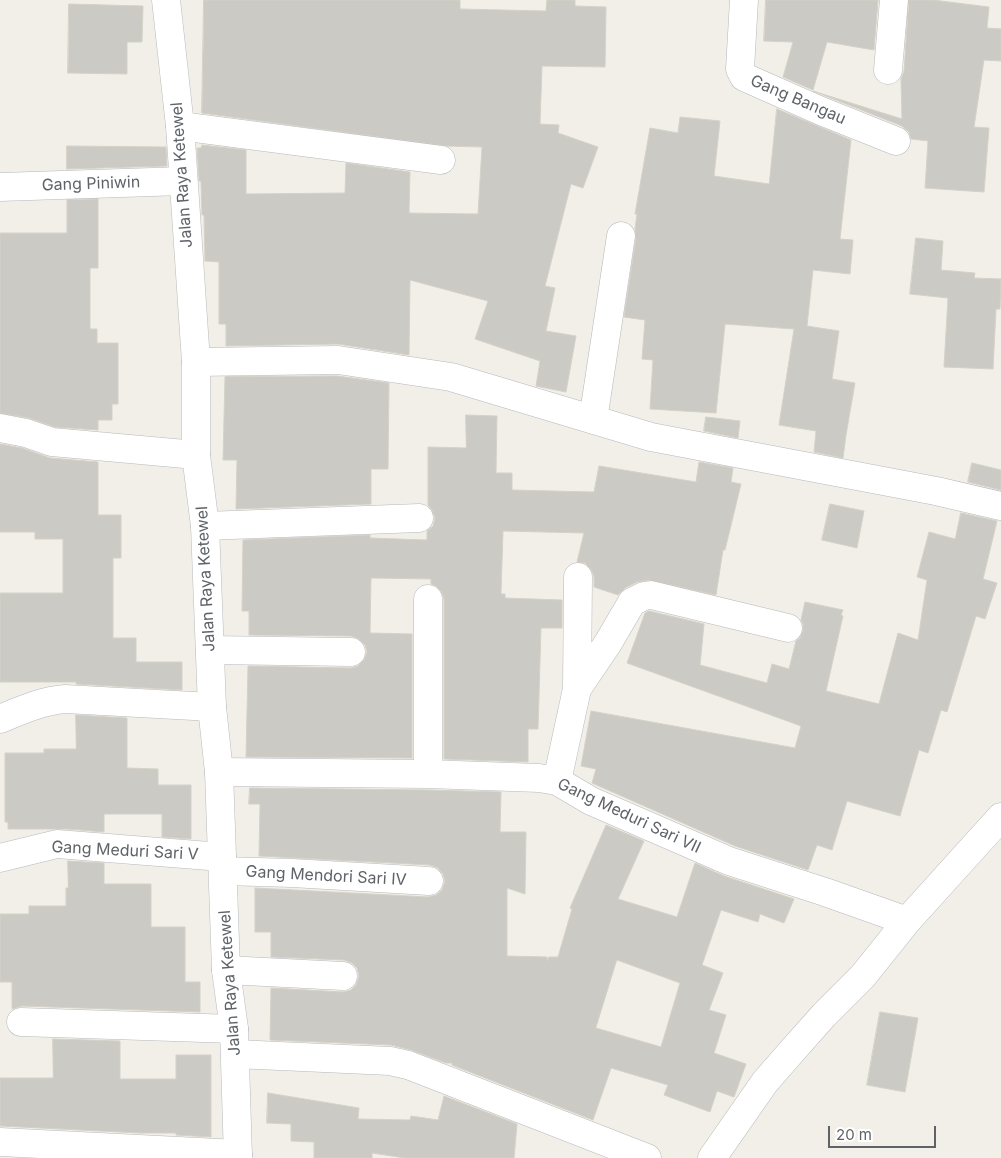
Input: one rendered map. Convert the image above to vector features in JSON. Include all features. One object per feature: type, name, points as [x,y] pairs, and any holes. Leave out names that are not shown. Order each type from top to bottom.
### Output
[{"type":"street","name":"Jalan Raya Ketewel","points":[[166,0],[180,126],[196,362],[196,455],[205,526],[212,707],[219,772],[226,970],[235,1042],[238,1156]]},
{"type":"street","name":"Gang Bangau","points":[[744,0],[740,69],[744,77],[813,108],[896,141]]},
{"type":"street","points":[[888,70],[894,0]]},
{"type":"street","points":[[180,126],[441,160]]},
{"type":"street","name":"Gang Piniwin","points":[[0,187],[183,180]]},
{"type":"street","points":[[594,420],[621,236]]},
{"type":"street","points":[[196,362],[338,360],[451,377],[651,437],[936,491],[1001,506]]},
{"type":"street","points":[[0,428],[26,433],[52,442],[196,455]]},
{"type":"street","points":[[205,526],[419,518]]},
{"type":"street","points":[[557,781],[577,689],[578,577]]},
{"type":"street","points":[[577,689],[608,643],[632,602],[644,596],[651,595],[788,628]]},
{"type":"street","points":[[428,599],[428,774]]},
{"type":"street","points":[[210,650],[351,652]]},
{"type":"street","points":[[0,720],[32,705],[49,700],[65,699],[212,707]]},
{"type":"street","name":"Gang Meduri Sari VII","points":[[219,772],[428,774],[539,778],[557,781],[591,801],[729,861],[907,921]]},
{"type":"street","points":[[712,1158],[765,1082],[824,1015],[863,976],[907,921],[1001,817]]},
{"type":"street","name":"Gang Meduri Sari V","points":[[0,858],[57,844],[223,864]]},
{"type":"street","name":"Gang Mendori Sari IV","points":[[223,864],[292,872],[429,881]]},
{"type":"street","points":[[226,970],[343,976]]},
{"type":"street","points":[[21,1022],[235,1042],[390,1061],[408,1065],[647,1158]]},
{"type":"street","points":[[0,1142],[238,1156]]},
{"type":"building","points":[[204,0],[460,0],[460,9],[546,11],[547,0],[575,0],[575,6],[606,7],[605,67],[542,66],[540,124],[559,125],[558,133],[598,147],[583,188],[571,184],[545,286],[555,288],[546,331],[576,336],[566,392],[536,386],[540,361],[475,339],[488,301],[410,280],[409,355],[338,344],[226,346],[226,324],[219,324],[219,262],[205,261],[204,215],[202,215],[201,181],[199,181],[197,148],[201,148],[202,145],[246,150],[246,194],[345,193],[346,163],[410,172],[409,213],[478,214],[482,147],[446,146],[202,113]]},
{"type":"building","points":[[766,0],[878,0],[874,50],[827,42],[813,90],[783,77],[793,42],[764,41]]},
{"type":"building","points":[[909,0],[933,0],[989,7],[987,28],[1001,29],[1001,61],[984,60],[974,127],[989,128],[984,192],[925,188],[928,141],[911,139],[909,132],[902,126],[813,91],[902,119],[901,79],[904,71]]},
{"type":"building","points":[[69,4],[143,6],[142,42],[127,42],[127,74],[68,73]]},
{"type":"building","points":[[777,109],[851,140],[840,239],[853,240],[850,274],[813,270],[807,326],[839,331],[832,379],[855,383],[843,458],[814,452],[816,431],[779,425],[794,329],[725,324],[716,413],[650,409],[653,360],[642,359],[645,320],[624,317],[636,238],[637,214],[635,214],[650,128],[678,133],[680,117],[720,121],[714,176],[769,184]]},
{"type":"building","points":[[67,146],[166,147],[167,166],[67,169]]},
{"type":"building","points":[[98,199],[98,268],[90,268],[90,329],[97,329],[97,343],[118,343],[118,404],[112,404],[112,420],[98,420],[98,430],[55,427],[29,418],[0,413],[0,233],[67,233],[67,200]]},
{"type":"building","points":[[916,238],[943,241],[941,270],[975,273],[974,278],[1001,279],[1000,309],[996,309],[993,369],[944,367],[948,298],[910,294]]},
{"type":"building","points":[[337,376],[389,383],[388,469],[371,469],[371,504],[236,509],[237,460],[223,460],[225,377]]},
{"type":"building","points":[[466,415],[497,416],[496,473],[512,473],[512,490],[594,492],[599,466],[696,482],[699,462],[733,468],[731,482],[741,484],[725,550],[723,550],[716,595],[649,580],[637,582],[625,588],[618,595],[594,587],[594,577],[591,569],[585,563],[577,562],[584,533],[503,531],[501,594],[505,594],[505,598],[562,600],[562,628],[541,628],[538,729],[528,729],[528,762],[444,759],[444,599],[441,591],[431,584],[431,579],[371,578],[370,633],[412,634],[412,758],[246,757],[248,666],[351,668],[358,666],[364,660],[367,652],[365,645],[359,639],[351,636],[249,635],[249,611],[242,611],[243,540],[370,535],[370,538],[427,540],[427,531],[433,526],[435,518],[428,505],[428,447],[466,448]]},
{"type":"building","points":[[706,417],[740,421],[738,438],[704,431]]},
{"type":"building","points":[[0,444],[22,448],[50,458],[98,462],[98,515],[121,515],[121,558],[113,558],[113,638],[136,638],[136,662],[182,662],[182,690],[76,684],[76,682],[0,682],[0,593],[63,593],[63,539],[35,539],[35,532],[0,532]]},
{"type":"building","points":[[972,463],[1001,470],[1001,490],[968,482]]},
{"type":"building","points":[[830,504],[864,511],[857,548],[822,540]]},
{"type":"building","points":[[961,513],[997,521],[983,579],[997,583],[985,619],[976,616],[947,712],[941,710],[928,753],[919,750],[900,816],[847,801],[832,850],[817,845],[808,870],[735,846],[592,783],[596,769],[581,766],[591,711],[795,748],[801,726],[627,663],[645,613],[649,611],[704,624],[700,665],[767,683],[772,664],[789,669],[796,641],[800,638],[803,631],[801,620],[805,602],[843,610],[826,691],[879,704],[898,633],[918,640],[927,580],[917,577],[929,532],[955,539]]},
{"type":"building","points":[[76,715],[127,718],[127,768],[158,769],[158,785],[191,785],[191,839],[162,837],[162,814],[104,814],[104,832],[68,829],[8,829],[8,822],[5,822],[5,753],[44,753],[44,749],[76,749]]},
{"type":"building","points":[[250,788],[501,792],[500,832],[526,832],[525,894],[507,888],[507,956],[547,957],[547,961],[549,957],[558,957],[572,909],[570,908],[606,825],[644,841],[618,899],[677,917],[695,863],[724,876],[794,899],[784,923],[760,914],[758,922],[721,910],[702,965],[723,973],[709,1010],[726,1015],[714,1053],[746,1064],[734,1097],[717,1091],[710,1112],[664,1095],[668,1085],[611,1068],[593,1120],[452,1065],[452,1063],[446,1063],[391,1045],[270,1040],[271,988],[343,992],[351,990],[356,985],[359,976],[357,968],[352,963],[344,960],[271,957],[271,932],[255,932],[255,888],[428,897],[436,895],[442,890],[445,881],[443,874],[438,868],[430,865],[259,856],[260,804],[249,804]],"holes":[[[617,960],[680,983],[661,1047],[596,1028]]]},
{"type":"building","points":[[68,861],[104,863],[104,884],[151,884],[151,927],[185,927],[185,982],[200,982],[200,1012],[22,1006],[12,1009],[12,982],[0,982],[0,914],[29,914],[29,906],[66,906]]},
{"type":"building","points":[[880,1012],[918,1018],[905,1092],[867,1085]]},
{"type":"building","points":[[53,1039],[120,1041],[120,1079],[176,1079],[176,1055],[211,1055],[211,1137],[176,1135],[176,1133],[0,1126],[0,1078],[53,1078]]},
{"type":"building","points":[[268,1093],[359,1108],[358,1119],[410,1120],[411,1116],[438,1120],[444,1096],[517,1124],[514,1158],[405,1158],[372,1153],[372,1158],[314,1158],[314,1142],[291,1141],[291,1124],[267,1123]]}]
